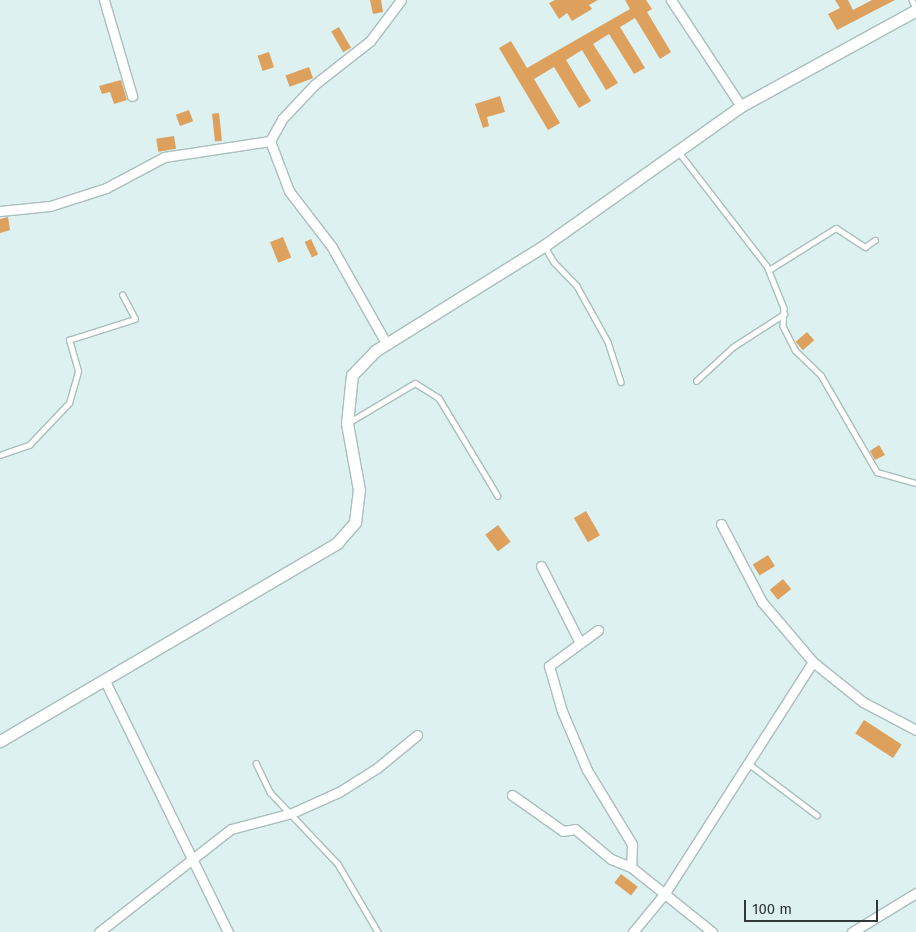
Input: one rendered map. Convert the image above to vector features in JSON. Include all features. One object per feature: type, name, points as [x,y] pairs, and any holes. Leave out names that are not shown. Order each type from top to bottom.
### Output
[{"type":"street","points":[[104,0],[132,96]]},
{"type":"street","points":[[270,141],[282,119],[314,85],[370,41],[401,0]]},
{"type":"street","points":[[672,0],[741,106]]},
{"type":"street","points":[[0,741],[337,543],[355,522],[359,490],[347,423],[352,375],[386,343],[545,246],[741,106],[916,9]]},
{"type":"street","points":[[0,211],[50,206],[106,188],[164,157],[270,141]]},
{"type":"street","points":[[270,141],[290,191],[332,247],[386,343]]},
{"type":"street","points":[[721,524],[762,602],[813,662],[863,702],[916,730]]},
{"type":"street","points":[[541,566],[580,643]]},
{"type":"street","points":[[598,630],[549,666],[562,711],[587,770],[632,844],[632,867]]},
{"type":"street","points":[[633,932],[665,893],[813,662]]},
{"type":"street","points":[[105,681],[192,862],[228,932]]},
{"type":"street","points":[[99,932],[192,862],[232,829],[292,813],[338,792],[377,768],[418,735]]},
{"type":"street","points":[[512,794],[563,831],[575,829],[611,859],[632,867],[712,932]]},
{"type":"street","points":[[852,932],[916,893]]},
{"type":"lane","points":[[912,0],[916,9]]},
{"type":"lane","points":[[678,150],[769,270],[784,314],[783,326],[795,350],[821,375],[877,472],[916,483]]},
{"type":"lane","points":[[769,270],[836,228],[865,247],[874,240]]},
{"type":"lane","points":[[545,246],[554,262],[577,286],[608,342],[621,382]]},
{"type":"lane","points":[[0,455],[29,444],[69,403],[78,371],[69,340],[135,319],[122,295]]},
{"type":"lane","points":[[696,381],[733,347],[784,314]]},
{"type":"lane","points":[[347,423],[415,383],[439,398],[498,496]]},
{"type":"lane","points":[[256,764],[270,792],[292,813],[338,864],[378,932]]},
{"type":"lane","points":[[749,764],[817,815]]},
{"type":"building","points":[[370,0],[381,0],[383,12],[373,14]]},
{"type":"building","points":[[555,0],[598,0],[589,5],[592,9],[572,21],[567,13],[559,19],[549,3]]},
{"type":"building","points":[[625,0],[646,0],[652,9],[647,12],[671,52],[660,59],[635,18],[620,27],[645,68],[634,74],[609,34],[593,44],[618,83],[606,90],[582,50],[566,60],[591,101],[579,108],[554,67],[534,79],[560,123],[548,130],[499,48],[511,41],[527,68],[630,9]]},
{"type":"building","points":[[835,0],[848,0],[853,10],[872,0],[895,0],[837,30],[828,14],[840,8]]},
{"type":"building","points":[[339,27],[351,48],[343,52],[331,32]]},
{"type":"building","points":[[269,52],[274,67],[263,71],[258,56]]},
{"type":"building","points":[[309,67],[313,78],[290,87],[286,76]]},
{"type":"building","points":[[121,80],[127,100],[114,104],[110,92],[102,94],[99,86]]},
{"type":"building","points":[[500,96],[505,112],[487,117],[489,126],[483,128],[475,104]]},
{"type":"building","points":[[189,110],[193,121],[180,126],[176,115]]},
{"type":"building","points":[[219,113],[222,141],[215,142],[212,114]]},
{"type":"building","points":[[174,136],[176,149],[158,152],[156,139]]},
{"type":"building","points":[[8,217],[10,230],[0,233],[0,219]]},
{"type":"building","points":[[283,237],[291,257],[278,263],[270,242]]},
{"type":"building","points":[[311,239],[318,254],[312,257],[305,242]]},
{"type":"building","points":[[807,332],[814,340],[803,350],[796,342]]},
{"type":"building","points":[[879,445],[885,455],[875,460],[870,451]]},
{"type":"building","points":[[586,511],[600,535],[588,542],[574,518]]},
{"type":"building","points":[[498,525],[511,542],[498,551],[485,535]]},
{"type":"building","points":[[768,555],[775,566],[760,576],[753,565]]},
{"type":"building","points":[[783,579],[791,589],[778,600],[770,590]]},
{"type":"building","points":[[864,720],[902,745],[893,758],[855,733]]},
{"type":"building","points":[[621,874],[638,887],[631,895],[614,883]]}]
